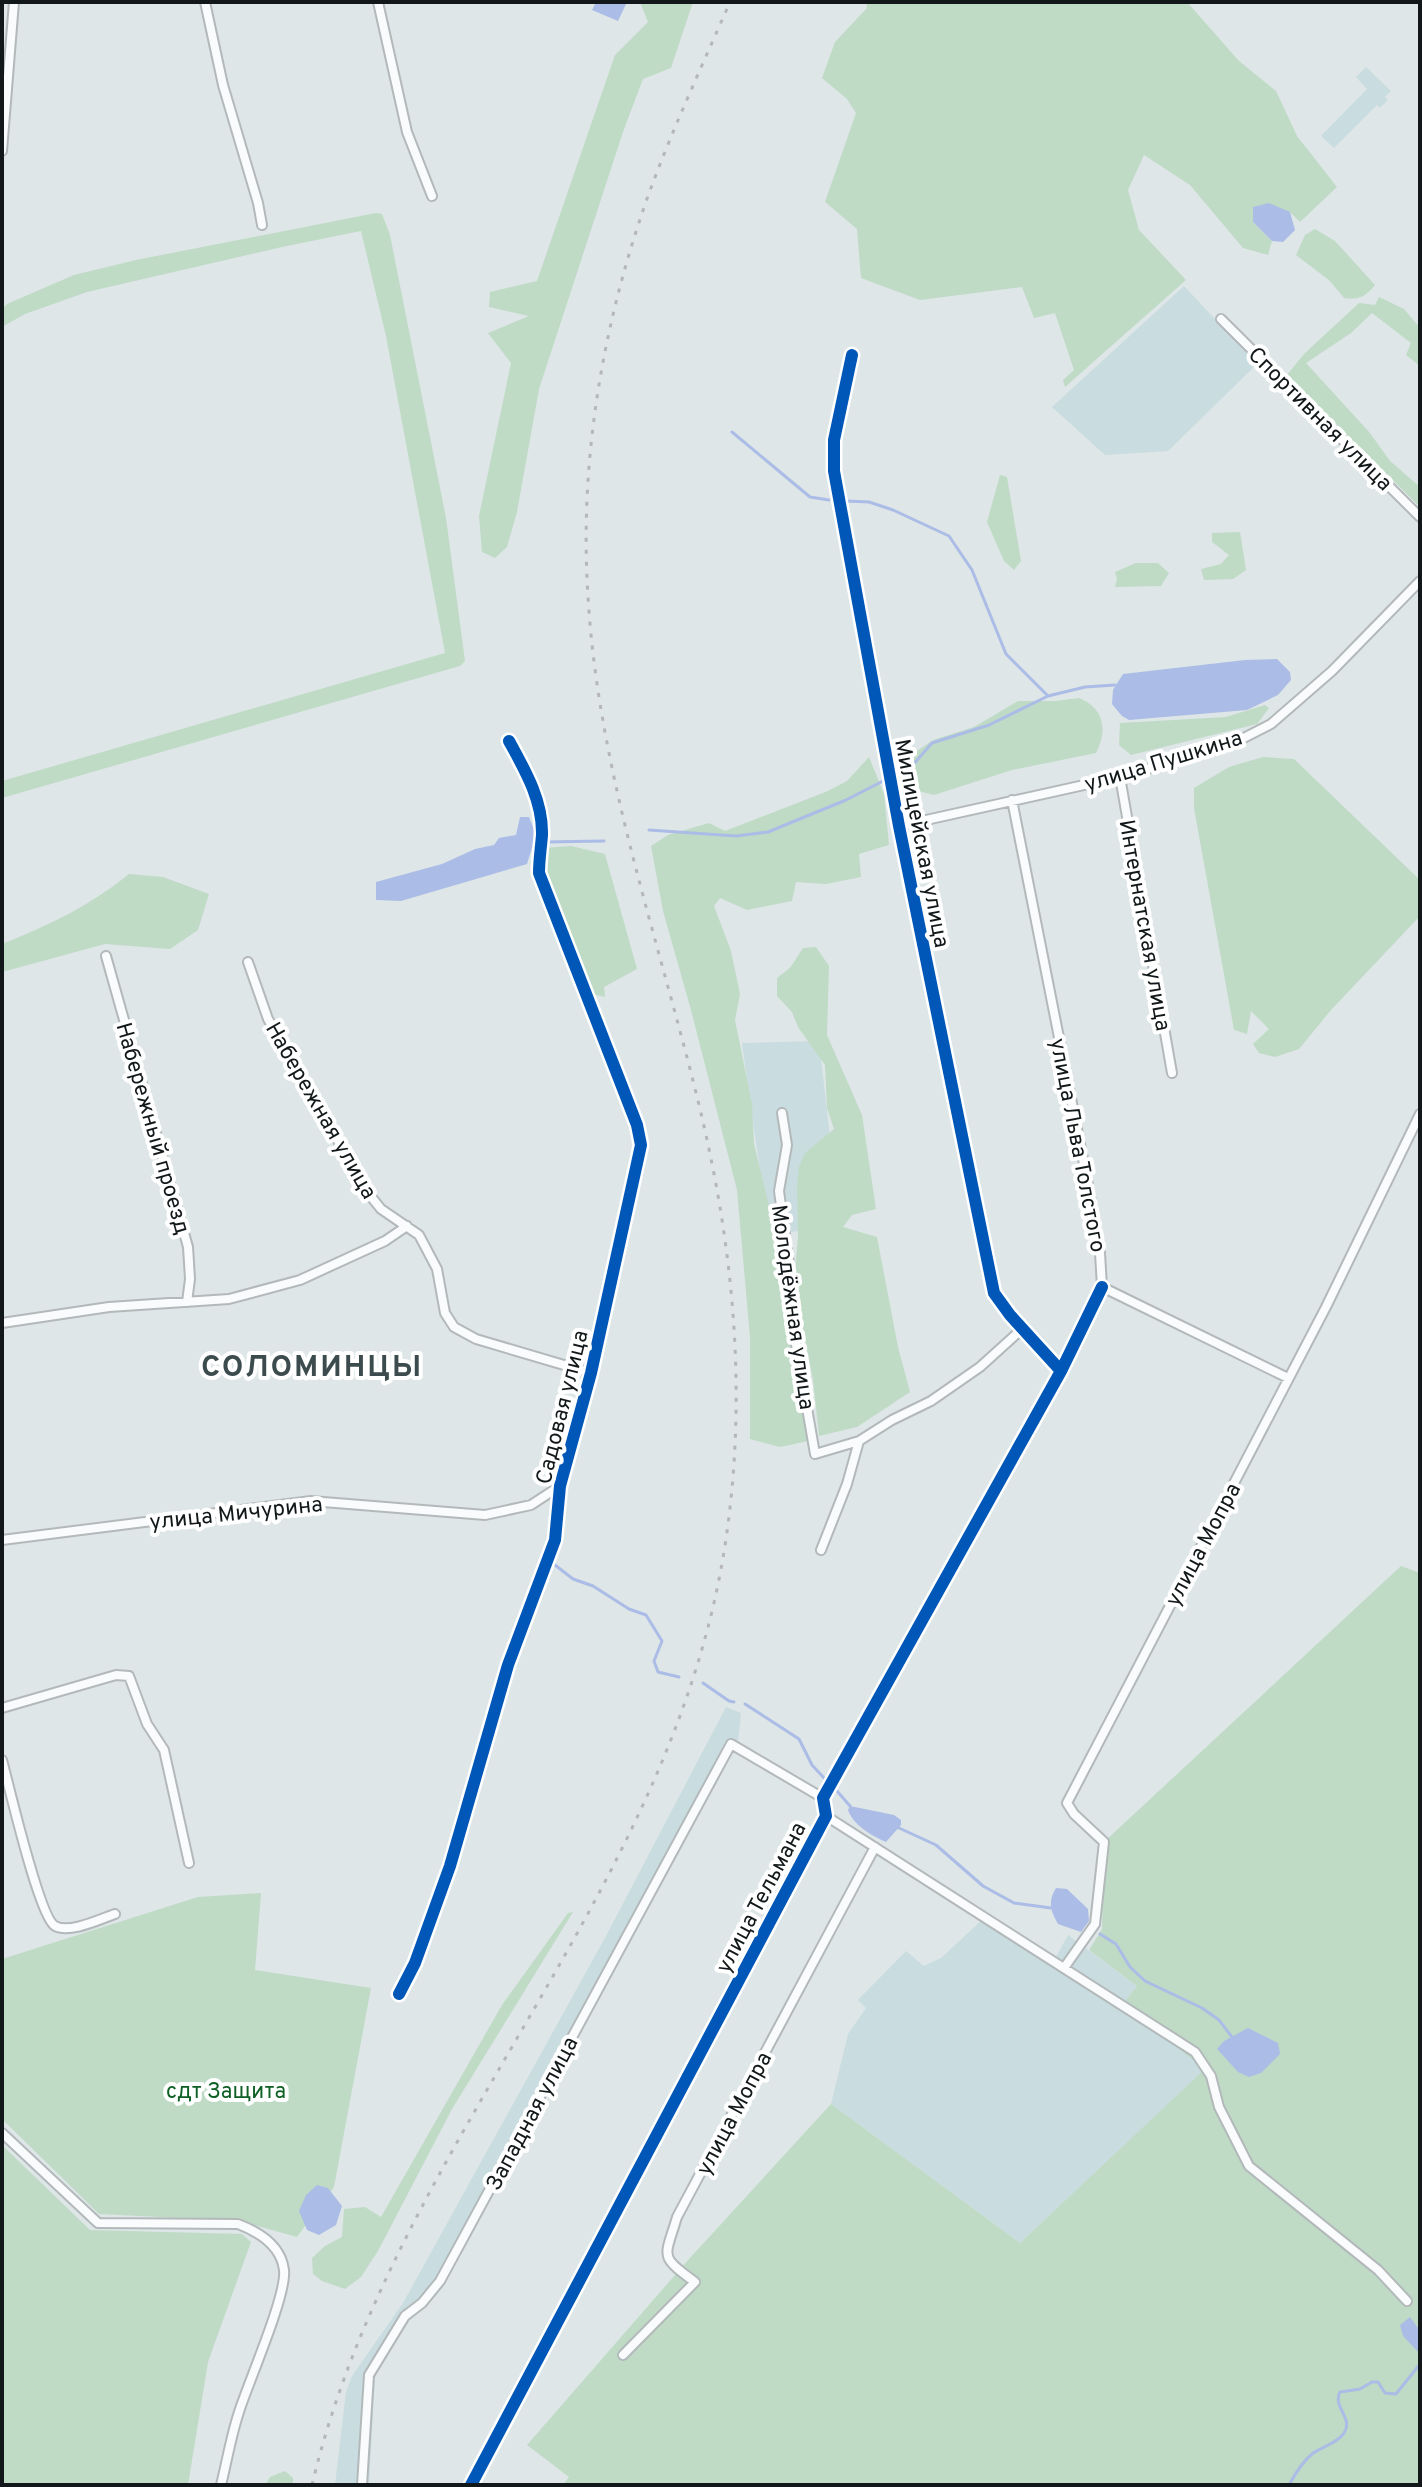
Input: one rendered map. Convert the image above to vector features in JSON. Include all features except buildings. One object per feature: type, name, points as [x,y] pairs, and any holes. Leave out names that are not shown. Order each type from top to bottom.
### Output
[{"type":"street","points":[[2,151],[4,93],[14,2]]},
{"type":"street","points":[[205,2],[223,85],[255,190],[262,225]]},
{"type":"street","points":[[378,2],[407,132],[432,196]]},
{"type":"street","name":"Спортивная улица","points":[[1221,319],[1420,517]]},
{"type":"street","name":"Милицейская улица","points":[[852,355],[834,440],[834,471],[899,826],[994,1293],[1061,1371]]},
{"type":"street","name":"улица Пушкина","points":[[899,826],[1120,777],[1230,745],[1271,724],[1332,671],[1420,581]]},
{"type":"street","name":"Садовая улица","points":[[399,1994],[415,1963],[450,1866],[508,1665],[555,1540],[560,1486],[591,1373],[641,1145],[637,1125],[539,873],[540,816],[532,783],[509,741]]},
{"type":"street","name":"Интернатская улица","points":[[1120,777],[1172,1073]]},
{"type":"street","name":"улица Льва Толстого","points":[[1012,800],[1086,1174],[1100,1253],[1102,1287]]},
{"type":"street","name":"Набережный проезд","points":[[106,956],[188,1247],[190,1279],[187,1302]]},
{"type":"street","name":"Набережная улица","points":[[248,962],[268,1019],[368,1193],[381,1209],[419,1235],[437,1269],[445,1313],[454,1327],[476,1339],[591,1373]]},
{"type":"street","name":"Молодёжная улица","points":[[782,1113],[787,1145],[779,1191],[795,1339],[815,1454],[859,1441]]},
{"type":"street","name":"улица Мопра","points":[[1064,1968],[1095,1924],[1104,1842],[1074,1814],[1067,1803],[1288,1378],[1420,1114]]},
{"type":"street","points":[[2,1323],[109,1307],[229,1299],[300,1280],[385,1241],[407,1226]]},
{"type":"street","points":[[823,1798],[1061,1371],[1102,1287],[1288,1378]]},
{"type":"street","points":[[821,1550],[847,1484],[859,1441],[931,1401],[980,1367],[1022,1329]]},
{"type":"street","name":"улица Мичурина","points":[[2,1540],[311,1501],[485,1515],[531,1505],[560,1486]]},
{"type":"street","points":[[2,1708],[116,1675],[129,1676],[147,1724],[164,1750],[189,1863]]},
{"type":"street","name":"Западная улица","points":[[362,2485],[369,2375],[405,2316],[422,2303],[440,2281],[731,1744],[823,1798]]},
{"type":"street","points":[[2,1760],[48,1919],[54,1926],[66,1929],[115,1914]]},
{"type":"street","name":"улица Тельмана","points":[[471,2485],[826,1816],[823,1798]]},
{"type":"street","points":[[826,1816],[1195,2052],[1211,2076],[1219,2107],[1249,2166],[1378,2270],[1407,2301]]},
{"type":"street","name":"улица Мопра","points":[[623,2355],[695,2282],[669,2263],[666,2255],[677,2217],[875,1847]]},
{"type":"street","points":[[2,2133],[98,2223],[238,2224],[260,2232],[277,2251],[284,2270],[282,2292],[237,2416],[221,2485]]},
{"type":"shaded area","points":[[1366,67],[1391,91],[1385,97],[1388,100],[1380,108],[1377,105],[1334,148],[1321,136],[1367,89],[1356,77]]},
{"type":"shaded area","points":[[1184,286],[1257,364],[1168,451],[1105,455],[1052,407]]},
{"type":"shaded area","points":[[819,1041],[840,1225],[769,1235],[742,1043]]},
{"type":"shaded area","points":[[726,1707],[741,1713],[738,1742],[444,2285],[399,2329],[375,2377],[369,2485],[335,2485],[346,2392],[352,2376],[403,2303],[606,1936]]},
{"type":"shaded area","points":[[982,1920],[1051,1966],[1068,1935],[1137,1986],[1122,2005],[1206,2069],[1020,2243],[831,2104],[848,2034],[866,2008],[858,2000],[906,1951],[924,1966],[941,1958]]},
{"type":"green space","points":[[640,2],[693,2],[671,68],[643,79],[624,129],[539,389],[517,512],[507,547],[495,558],[482,552],[479,516],[511,363],[488,333],[529,316],[489,307],[490,292],[537,281],[615,55],[648,22]]},
{"type":"green space","points":[[866,2],[1187,2],[1239,61],[1276,91],[1297,136],[1337,187],[1300,222],[1290,212],[1253,222],[1272,241],[1268,255],[1243,248],[1190,185],[1144,155],[1128,190],[1139,230],[1186,280],[1065,387],[1063,380],[1074,370],[1055,313],[1034,318],[1022,287],[920,300],[861,278],[857,229],[825,202],[856,113],[847,99],[822,78],[835,42],[867,8]]},
{"type":"green space","points":[[382,214],[390,235],[446,518],[465,661],[460,666],[2,798],[2,781],[445,653],[386,336],[361,231],[87,292],[25,314],[2,327],[2,309],[7,304],[74,275]]},
{"type":"green space","points":[[1315,229],[1335,241],[1375,285],[1368,292],[1358,298],[1344,298],[1330,281],[1296,255],[1305,235]]},
{"type":"green space","points":[[1379,297],[1404,309],[1420,328],[1420,366],[1406,355],[1411,343],[1372,313],[1351,333],[1306,363],[1370,433],[1390,461],[1420,487],[1420,507],[1287,375],[1304,354],[1359,303],[1375,305]]},
{"type":"green space","points":[[1000,475],[1007,477],[1021,561],[1014,570],[1004,561],[987,522]]},
{"type":"green space","points":[[1240,532],[1246,570],[1233,579],[1204,580],[1201,569],[1221,564],[1229,555],[1212,542],[1212,533]]},
{"type":"green space","points":[[1136,563],[1158,563],[1169,573],[1161,586],[1115,587],[1115,572]]},
{"type":"green space","points":[[1079,698],[1099,714],[1102,736],[1096,753],[1012,770],[934,795],[907,788],[901,762],[933,740],[974,727],[1018,701]]},
{"type":"green space","points":[[1265,705],[1269,708],[1257,724],[1131,755],[1119,745],[1120,723],[1226,717]]},
{"type":"green space","points":[[869,757],[884,794],[889,845],[859,854],[861,877],[826,884],[796,882],[792,901],[747,910],[720,898],[714,906],[731,951],[740,994],[735,1020],[752,1104],[754,1144],[779,1247],[808,1441],[780,1447],[750,1439],[750,1337],[737,1190],[663,911],[651,846],[668,835],[709,823],[725,831],[828,791],[847,781]]},
{"type":"green space","points":[[1263,757],[1294,759],[1420,880],[1420,916],[1331,1010],[1299,1049],[1275,1057],[1259,1053],[1253,1044],[1269,1029],[1251,1011],[1247,1034],[1234,1030],[1194,808],[1194,788],[1229,767]]},
{"type":"green space","points":[[571,846],[605,854],[637,969],[604,987],[605,997],[592,994],[546,874],[545,848]]},
{"type":"green space","points":[[129,874],[163,877],[209,894],[198,930],[170,949],[105,944],[2,972],[2,944],[68,914]]},
{"type":"green space","points":[[816,947],[829,966],[827,1035],[862,1115],[876,1209],[852,1215],[843,1227],[877,1237],[910,1392],[857,1427],[819,1436],[813,1380],[794,1283],[798,1236],[797,1183],[805,1153],[834,1129],[827,1108],[825,1065],[798,1027],[792,1012],[777,996],[777,978],[790,968],[803,948]]},
{"type":"green space","points":[[1401,1566],[1420,1573],[1420,2485],[563,2485],[569,2477],[527,2445],[689,2259],[831,2104],[1020,2243],[1205,2069],[1122,2005],[1137,1986],[1089,1950],[1102,1929],[1104,1842]]},
{"type":"green space","name":"сдт Защита","points":[[261,1893],[255,1970],[371,1988],[334,2187],[297,2237],[240,2221],[99,2214],[2,2119],[2,1959],[198,1897]]},
{"type":"green space","points":[[573,1912],[452,2109],[378,2251],[361,2277],[345,2289],[322,2281],[313,2274],[312,2258],[342,2237],[344,2209],[365,2207],[381,2217],[502,2005],[568,1913]]},
{"type":"green space","points":[[2,2145],[90,2230],[242,2234],[251,2242],[208,2362],[188,2485],[2,2485]]},
{"type":"green space","points":[[285,2471],[293,2478],[293,2485],[265,2485],[270,2477]]},
{"type":"water","points":[[596,2],[627,2],[618,21],[592,10]]},
{"type":"water","points":[[1269,203],[1290,212],[1295,230],[1283,242],[1272,241],[1253,222],[1253,207]]},
{"type":"water","points":[[1277,659],[1290,672],[1291,680],[1278,695],[1247,710],[1129,720],[1112,704],[1113,690],[1123,674]]},
{"type":"water","points":[[520,817],[529,817],[536,835],[527,864],[401,901],[376,900],[376,882],[442,864],[475,849],[494,845],[499,838],[516,835]]},
{"type":"water","points":[[850,1806],[894,1815],[901,1820],[901,1825],[886,1842],[859,1825],[850,1815]]},
{"type":"water","points":[[1056,1888],[1067,1889],[1088,1909],[1089,1921],[1081,1932],[1058,1924],[1051,1906]]},
{"type":"water","points":[[1248,2028],[1278,2043],[1280,2054],[1261,2073],[1249,2077],[1238,2072],[1217,2049],[1224,2041]]},
{"type":"water","points":[[317,2185],[328,2188],[342,2206],[336,2225],[319,2235],[307,2230],[299,2211],[306,2195]]},
{"type":"water","points":[[1410,2317],[1420,2331],[1419,2353],[1403,2336],[1400,2325]]},
{"type":"waterway","points":[[732,432],[810,497],[829,500]]},
{"type":"waterway","points":[[846,501],[869,502],[893,510],[949,536],[972,570],[1006,654],[1048,696]]},
{"type":"waterway","points":[[892,776],[912,766],[932,743],[989,725],[1048,696],[1085,687],[1115,685]]},
{"type":"waterway","points":[[649,830],[736,836],[768,832],[846,800],[885,780]]},
{"type":"waterway","points":[[546,842],[604,841]]},
{"type":"waterway","points":[[555,1565],[573,1579],[593,1586],[629,1609],[646,1615],[662,1641],[654,1661],[658,1672],[679,1677]]},
{"type":"waterway","points":[[703,1683],[734,1702]]},
{"type":"waterway","points":[[745,1704],[799,1739],[812,1765],[824,1778]]},
{"type":"waterway","points":[[837,1791],[850,1806]]},
{"type":"waterway","points":[[899,1828],[936,1845],[983,1886],[1014,1903],[1051,1908]]},
{"type":"waterway","points":[[1100,1934],[1116,1944],[1130,1967],[1145,1981],[1202,2008],[1219,2020],[1232,2037]]},
{"type":"waterway","points":[[1289,2485],[1308,2457],[1338,2440],[1344,2433],[1346,2422],[1339,2403],[1340,2392],[1378,2382],[1385,2393],[1396,2394],[1420,2364]]},
{"type":"railway","points":[[312,2485],[351,2361],[404,2243],[465,2128],[594,1903],[651,1788],[697,1667],[726,1539],[736,1431],[734,1323],[729,1269],[700,1109],[632,855],[604,726],[594,662],[586,545],[591,443],[618,293],[657,171],[730,2]]},
{"type":"cycle path","points":[[852,355],[834,440],[834,471],[899,826],[994,1293],[1061,1371]]},
{"type":"cycle path","points":[[399,1994],[415,1963],[450,1866],[508,1665],[555,1540],[560,1486],[591,1373],[641,1145],[637,1125],[539,873],[540,810],[532,786],[509,741]]},
{"type":"cycle path","points":[[471,2485],[826,1816],[823,1798],[1061,1371],[1102,1287]]},
{"type":"district","name":"СОЛОМИНЦЫ","points":[[312,1366]]}]
